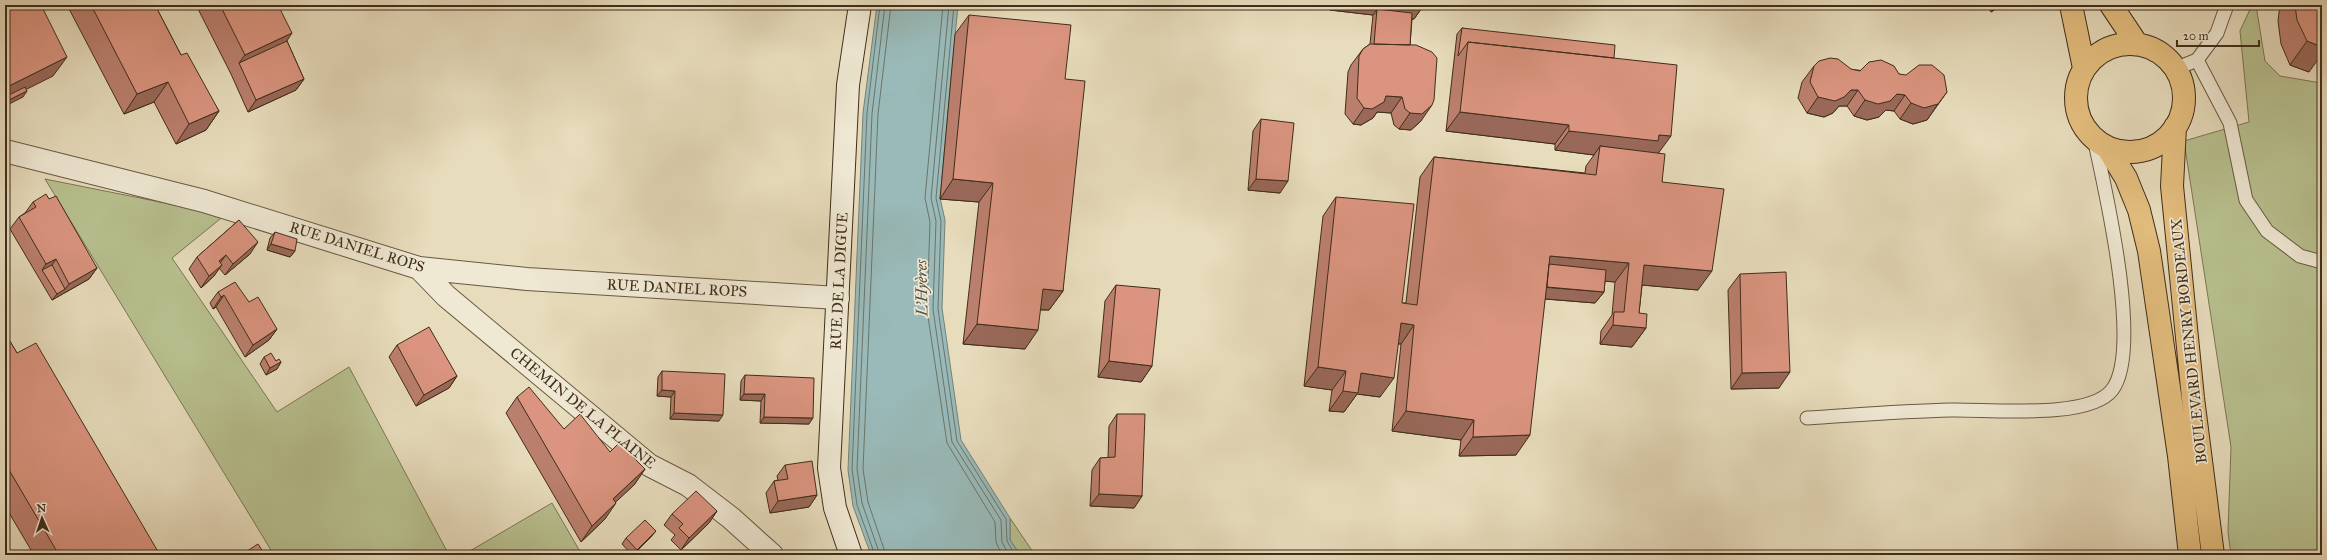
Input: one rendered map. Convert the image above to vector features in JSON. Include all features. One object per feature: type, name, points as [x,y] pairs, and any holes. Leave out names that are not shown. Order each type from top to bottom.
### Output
[{"type":"main road","points":[[2072,5],[2084,68]]},
{"type":"main road","points":[[2111,5],[2137,44]]},
{"type":"main road","name":"BOULEVARD HENRY BORDEAUX","points":[[2101,143],[2122,151],[2137,151],[2152,147],[2165,139],[2175,127],[2182,113],[2184,98],[2182,82],[2176,69],[2165,57],[2152,48],[2137,44],[2122,44],[2107,49],[2094,56],[2084,68],[2078,82],[2075,98],[2077,113],[2084,127],[2101,143],[2126,178],[2139,210],[2149,251],[2180,456],[2190,555]]},
{"type":"main road","name":"BOULEVARD HENRY BORDEAUX","points":[[2175,127],[2172,186],[2193,398],[2213,555]]},
{"type":"street","name":"RUE DE LA DIGUE","points":[[851,555],[835,508],[829,468],[848,85],[860,5]]},
{"type":"street","name":"RUE DANIEL ROPS","points":[[5,151],[204,201],[419,268],[528,279],[838,298]]},
{"type":"street","name":"CHEMIN DE LA PLAINE","points":[[419,268],[446,296],[648,465],[688,484],[731,518],[772,555]]},
{"type":"lane","points":[[2176,69],[2197,60],[2217,33],[2227,5]]},
{"type":"lane","points":[[2197,60],[2230,123],[2246,200],[2266,232],[2300,256],[2322,262]]},
{"type":"lane","points":[[1807,418],[1952,410],[2044,411],[2088,404],[2112,391],[2122,370],[2124,351],[2122,295],[2106,193],[2101,143]]},
{"type":"green space","points":[[2252,5],[2256,5],[2265,61],[2280,76],[2321,83],[2322,80],[2322,555],[2231,555],[2228,532],[2231,447],[2184,141],[2249,122],[2240,31]]},
{"type":"green space","points":[[45,179],[225,215],[172,258],[277,412],[349,367],[449,555],[274,555]]},
{"type":"green space","points":[[552,503],[582,555],[463,555]]},
{"type":"green space","points":[[1010,518],[1035,555],[1020,555],[1010,540]]},
{"type":"water","name":"L'Hyères","points":[[877,5],[958,5],[940,198],[945,220],[942,308],[961,440],[1010,518],[1010,540],[1020,555],[871,555],[853,506],[848,470],[863,113]]},
{"type":"building","points":[[5,5],[41,5],[67,57],[5,88]]},
{"type":"building","points":[[91,5],[155,5],[181,55],[187,53],[219,111],[189,124],[168,82],[137,94]]},
{"type":"building","points":[[220,5],[278,5],[292,33],[245,55]]},
{"type":"building","points":[[2295,5],[2322,5],[2322,47],[2307,41],[2297,20]]},
{"type":"building","points":[[1377,9],[1412,13],[1410,45],[1374,44]]},
{"type":"building","points":[[969,15],[1071,25],[1065,79],[1085,81],[1063,291],[1043,289],[1038,330],[977,324],[993,183],[953,179]]},
{"type":"building","points":[[1462,28],[1615,45],[1614,58],[1468,42],[1458,56]]},
{"type":"building","points":[[287,41],[304,79],[256,100],[239,63]]},
{"type":"building","points":[[1468,42],[1677,65],[1671,136],[1659,135],[1658,141],[1569,131],[1569,125],[1460,112]]},
{"type":"building","points":[[1370,44],[1416,45],[1432,52],[1437,58],[1434,100],[1432,105],[1422,114],[1410,113],[1405,109],[1402,97],[1386,96],[1384,102],[1372,109],[1364,108],[1357,98],[1359,56],[1363,49]]},
{"type":"building","points":[[1830,58],[1838,59],[1851,69],[1860,71],[1869,62],[1881,60],[1894,66],[1899,74],[1906,75],[1919,65],[1932,65],[1944,75],[1947,92],[1938,104],[1924,108],[1911,103],[1905,95],[1897,94],[1890,101],[1878,104],[1865,100],[1858,90],[1851,90],[1844,97],[1835,101],[1818,97],[1810,82],[1814,66],[1819,61]]},
{"type":"building","points":[[25,87],[27,91],[5,102],[5,97]]},
{"type":"building","points":[[1261,119],[1294,123],[1288,181],[1256,179]]},
{"type":"building","points":[[1600,146],[1665,154],[1662,182],[1724,189],[1712,271],[1644,265],[1639,313],[1647,314],[1646,328],[1613,325],[1614,312],[1624,312],[1629,263],[1550,256],[1530,435],[1473,437],[1474,420],[1406,411],[1414,325],[1401,323],[1394,378],[1361,373],[1358,393],[1343,391],[1346,371],[1318,367],[1336,197],[1414,204],[1402,303],[1417,305],[1434,157],[1596,175]]},
{"type":"building","points":[[46,194],[49,199],[56,196],[97,268],[69,284],[56,259],[46,264],[19,217],[36,207],[33,202]]},
{"type":"building","points":[[239,220],[258,242],[233,264],[226,255],[219,261],[222,265],[209,276],[197,257]]},
{"type":"building","points":[[275,232],[297,239],[295,251],[271,244]]},
{"type":"building","points":[[1549,264],[1606,270],[1604,292],[1547,287]]},
{"type":"building","points":[[52,265],[65,289],[57,294],[42,270]]},
{"type":"building","points":[[1786,272],[1790,372],[1742,373],[1740,274]]},
{"type":"building","points":[[235,282],[249,302],[258,297],[277,329],[253,345],[224,295],[221,297],[218,292]]},
{"type":"building","points":[[1116,285],[1160,289],[1152,366],[1109,361]]},
{"type":"building","points":[[429,327],[457,376],[424,395],[397,345]]},
{"type":"building","points":[[5,333],[17,353],[36,343],[160,555],[59,555],[5,463]]},
{"type":"building","points":[[271,353],[276,361],[279,359],[281,362],[270,368],[264,357]]},
{"type":"building","points":[[662,371],[725,374],[723,415],[674,413],[675,391],[662,390]]},
{"type":"building","points":[[745,375],[814,378],[813,418],[764,417],[765,394],[744,394]]},
{"type":"building","points":[[529,387],[564,429],[580,414],[610,452],[619,443],[645,469],[613,499],[616,503],[592,526],[517,397]]},
{"type":"building","points":[[1117,414],[1145,414],[1142,496],[1099,494],[1100,458],[1115,457]]},
{"type":"building","points":[[812,461],[817,495],[778,501],[774,481],[788,479],[785,465]]},
{"type":"building","points":[[696,491],[717,511],[689,538],[679,528],[683,524],[672,514]]},
{"type":"building","points":[[645,520],[656,531],[637,550],[626,538]]},
{"type":"building","points":[[258,544],[265,555],[241,555]]}]
